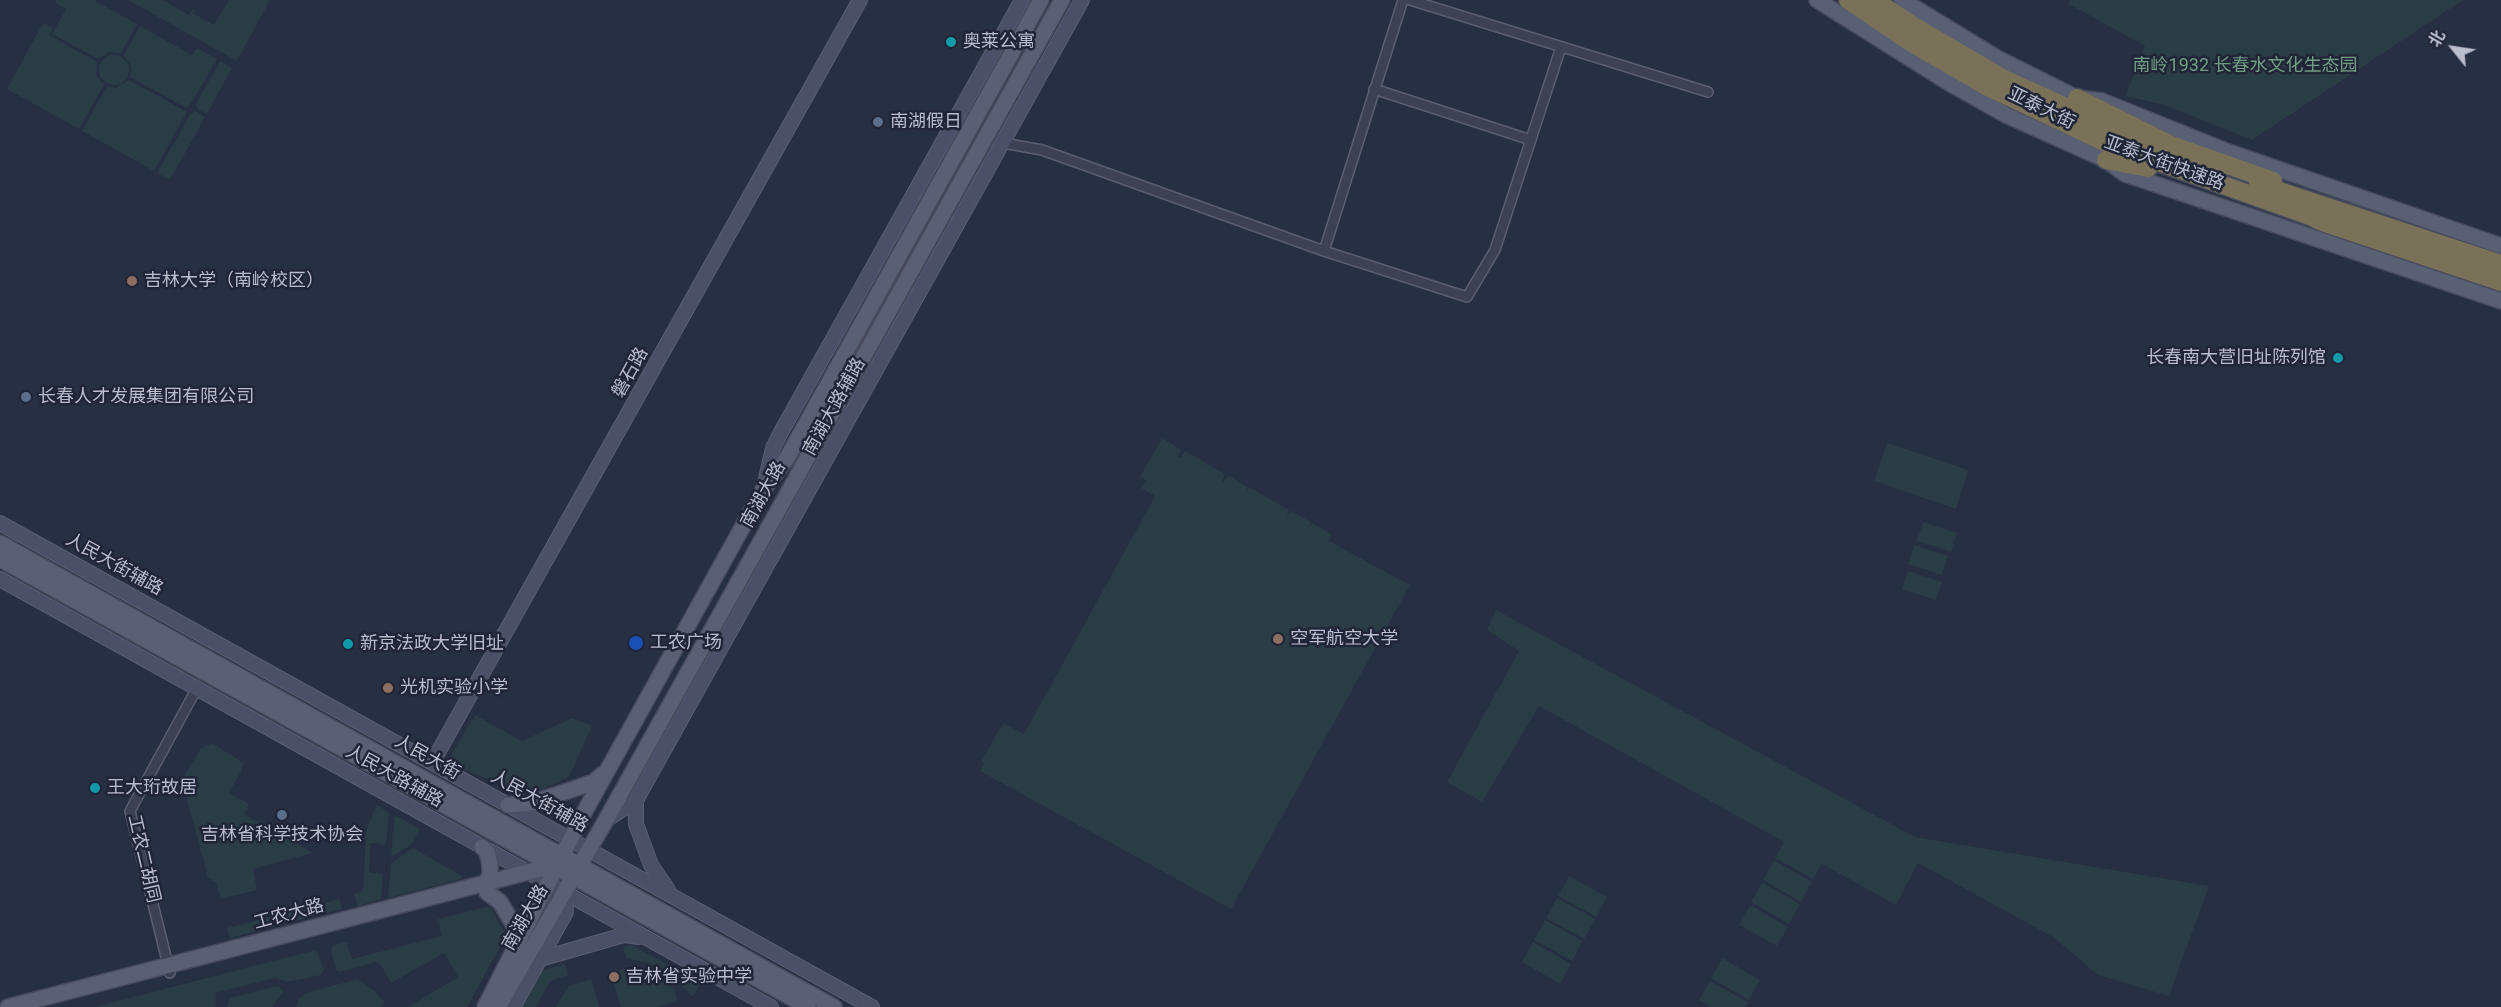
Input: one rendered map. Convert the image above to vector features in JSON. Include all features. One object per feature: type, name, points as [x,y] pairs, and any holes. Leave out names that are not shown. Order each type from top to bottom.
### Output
[{"type":"highway","name":"亚泰大街快速路","points":[[1848,0],[1957,70],[2111,146],[2310,216],[2324,214],[2501,264]]},
{"type":"highway","name":"亚泰大街快速路","points":[[1874,0],[1952,50],[2059,106],[2170,154],[2315,204],[2324,214],[2501,282]]},
{"type":"highway","points":[[2076,98],[2170,145],[2317,196],[2324,214],[2307,224],[2151,169],[2106,160]]},
{"type":"main road","name":"南湖大路","points":[[485,1007],[515,953],[550,871],[571,840],[763,490],[787,458],[1041,0]]},
{"type":"main road","name":"南湖大路","points":[[498,1007],[606,820],[1062,0]]},
{"type":"main road","name":"亚泰大街","points":[[1817,0],[1874,38],[1997,110],[2106,160],[2125,174],[2172,192],[2501,301]]},
{"type":"main road","name":"亚泰大街","points":[[1902,0],[1997,58],[2076,98],[2102,101],[2237,155],[2501,246]]},
{"type":"main road","name":"人民大街","points":[[0,543],[550,871]]},
{"type":"main road","name":"人民大街","points":[[0,559],[550,871]]},
{"type":"main road","points":[[508,805],[532,803],[594,782],[609,767]]},
{"type":"main road","points":[[482,847],[487,852],[490,865],[486,888],[500,902],[515,927],[518,941],[515,953]]},
{"type":"main road","name":"工农大路","points":[[40,1007],[170,970],[550,871],[576,871]]},
{"type":"main road","points":[[576,871],[807,1007]]},
{"type":"main road","points":[[576,871],[834,1007]]},
{"type":"main road","name":"工农大路","points":[[8,1007],[170,970]]},
{"type":"street","name":"磐石路","points":[[432,763],[860,0]]},
{"type":"street","name":"南湖大路辅路","points":[[763,490],[773,448],[780,434],[1022,0]]},
{"type":"street","name":"南湖大路辅路","points":[[606,820],[636,800],[1082,0]]},
{"type":"street","points":[[1324,251],[1403,0]]},
{"type":"street","points":[[1410,0],[1708,92]]},
{"type":"street","points":[[1003,143],[1042,150],[1324,251],[1467,297],[1495,250],[1561,47]]},
{"type":"street","points":[[1374,89],[1531,140]]},
{"type":"street","name":"人民大街辅路","points":[[0,523],[872,1007]]},
{"type":"street","name":"人民大路辅路","points":[[0,579],[482,847],[550,871],[564,892],[771,1007]]},
{"type":"street","name":"工农二胡同","points":[[170,970],[130,811],[197,688]]},
{"type":"street","points":[[636,800],[636,824],[651,865],[666,888],[682,901]]},
{"type":"street","points":[[513,1007],[566,912],[564,892]]},
{"type":"street","points":[[540,959],[624,935],[654,942]]},
{"type":"green space","points":[[56,0],[94,0],[137,24],[121,53],[109,52],[98,59],[52,34],[66,9],[55,3]]},
{"type":"green space","points":[[128,0],[163,0],[189,15],[193,8],[196,10],[194,14],[214,25],[229,0],[270,0],[237,61]]},
{"type":"green space","name":"南岭1932 长春水文化生态园","points":[[2070,0],[2463,0],[2252,140],[2165,105],[2125,96],[2145,46],[2069,4]]},
{"type":"green space","points":[[43,23],[53,28],[49,35],[97,62],[96,75],[104,85],[79,129],[7,89]]},
{"type":"green space","points":[[140,26],[192,55],[197,48],[217,59],[192,102],[186,108],[130,77],[132,67],[124,55]]},
{"type":"green space","points":[[114,55],[125,59],[129,70],[125,81],[114,85],[103,81],[99,70],[103,59]]},
{"type":"green space","points":[[220,61],[232,68],[207,114],[197,109],[196,104]]},
{"type":"green space","points":[[129,80],[187,112],[154,171],[82,131],[107,86],[116,88]]},
{"type":"green space","points":[[196,111],[205,117],[170,180],[157,173],[191,113]]},
{"type":"green space","points":[[1162,438],[1182,450],[1178,457],[1180,458],[1185,451],[1205,462],[1201,470],[1205,463],[1225,474],[1223,482],[1228,475],[1248,487],[1245,494],[1249,487],[1289,510],[1286,517],[1291,511],[1311,522],[1307,529],[1312,523],[1332,534],[1329,541],[1410,585],[1231,909],[980,771],[984,763],[981,761],[1003,723],[1024,734],[1155,496],[1141,488],[1146,480],[1140,477]]},
{"type":"green space","points":[[1887,443],[1968,470],[1956,509],[1874,481]]},
{"type":"green space","points":[[1923,522],[1957,533],[1951,552],[1917,541]]},
{"type":"green space","points":[[1914,545],[1948,556],[1942,575],[1908,564]]},
{"type":"green space","points":[[1908,571],[1942,582],[1936,600],[1902,589]]},
{"type":"green space","points":[[1496,610],[1915,837],[2209,886],[2169,996],[2098,975],[2053,937],[1918,863],[1896,905],[1822,864],[1813,879],[1775,858],[1784,842],[1539,706],[1482,802],[1447,782],[1519,651],[1487,630]]},
{"type":"green space","points":[[475,715],[522,741],[572,718],[592,726],[569,777],[532,794],[474,774],[455,764],[451,755]]},
{"type":"green space","points":[[213,743],[243,763],[242,770],[229,793],[249,804],[244,814],[313,853],[253,869],[257,890],[221,899],[216,882],[208,878],[183,784],[184,777],[201,748]]},
{"type":"green space","points":[[376,805],[389,812],[386,845],[371,843],[369,872],[383,874],[381,899],[358,906],[354,894],[363,891],[366,832]]},
{"type":"green space","points":[[395,815],[420,829],[411,845],[391,857]]},
{"type":"green space","points":[[413,848],[462,876],[461,879],[388,898],[391,863]]},
{"type":"green space","points":[[1774,860],[1812,882],[1801,902],[1763,880]]},
{"type":"green space","points":[[1569,876],[1607,897],[1596,917],[1558,896]]},
{"type":"green space","points":[[1762,882],[1800,904],[1789,924],[1751,902]]},
{"type":"green space","points":[[1557,898],[1595,919],[1584,939],[1546,918]]},
{"type":"green space","points":[[339,899],[342,909],[230,938],[227,928]]},
{"type":"green space","points":[[1750,905],[1788,927],[1777,946],[1739,925]]},
{"type":"green space","points":[[490,906],[506,936],[467,1007],[408,1007],[458,977],[444,953],[391,983],[381,965],[376,962],[340,972],[336,970],[331,949],[333,945],[347,942],[352,959],[441,936],[438,919]]},
{"type":"green space","points":[[1545,920],[1583,941],[1572,961],[1534,940]]},
{"type":"green space","points":[[1533,942],[1571,964],[1560,984],[1522,962]]},
{"type":"green space","points":[[632,945],[700,983],[693,997],[669,974],[648,963],[626,958],[623,947]]},
{"type":"green space","points":[[316,950],[324,969],[321,975],[287,982],[275,978],[215,993],[215,1007],[94,1007]]},
{"type":"green space","points":[[1722,958],[1760,980],[1749,1000],[1711,978]]},
{"type":"green space","points":[[565,964],[568,975],[550,981],[536,1007],[521,1007],[541,971]]},
{"type":"green space","points":[[628,968],[639,969],[669,985],[674,989],[678,1001],[656,1007],[621,1007],[611,973]]},
{"type":"green space","points":[[358,979],[376,992],[384,1002],[382,1007],[296,1007],[299,999],[306,993]]},
{"type":"green space","points":[[591,979],[599,1007],[555,1007],[569,986]]},
{"type":"green space","points":[[1710,981],[1748,1002],[1745,1007],[1710,1007],[1699,1000]]},
{"type":"green space","points":[[278,986],[284,991],[272,1007],[226,1007],[230,998]]},
{"type":"place","name":"奥莱公寓","points":[[951,42]]},
{"type":"place","name":"南湖假日","points":[[878,122]]},
{"type":"place","name":"吉林大学（南岭校区）","points":[[132,281]]},
{"type":"place","name":"长春南大营旧址陈列馆","points":[[2338,358]]},
{"type":"place","name":"长春人才发展集团有限公司","points":[[26,397]]},
{"type":"place","name":"空军航空大学","points":[[1278,639]]},
{"type":"place","name":"工农广场","points":[[636,643]]},
{"type":"place","name":"新京法政大学旧址","points":[[348,644]]},
{"type":"place","name":"光机实验小学","points":[[388,688]]},
{"type":"place","name":"王大珩故居","points":[[95,788]]},
{"type":"place","name":"吉林省科学技术协会","points":[[282,815]]},
{"type":"place","name":"吉林省实验中学","points":[[614,977]]}]
